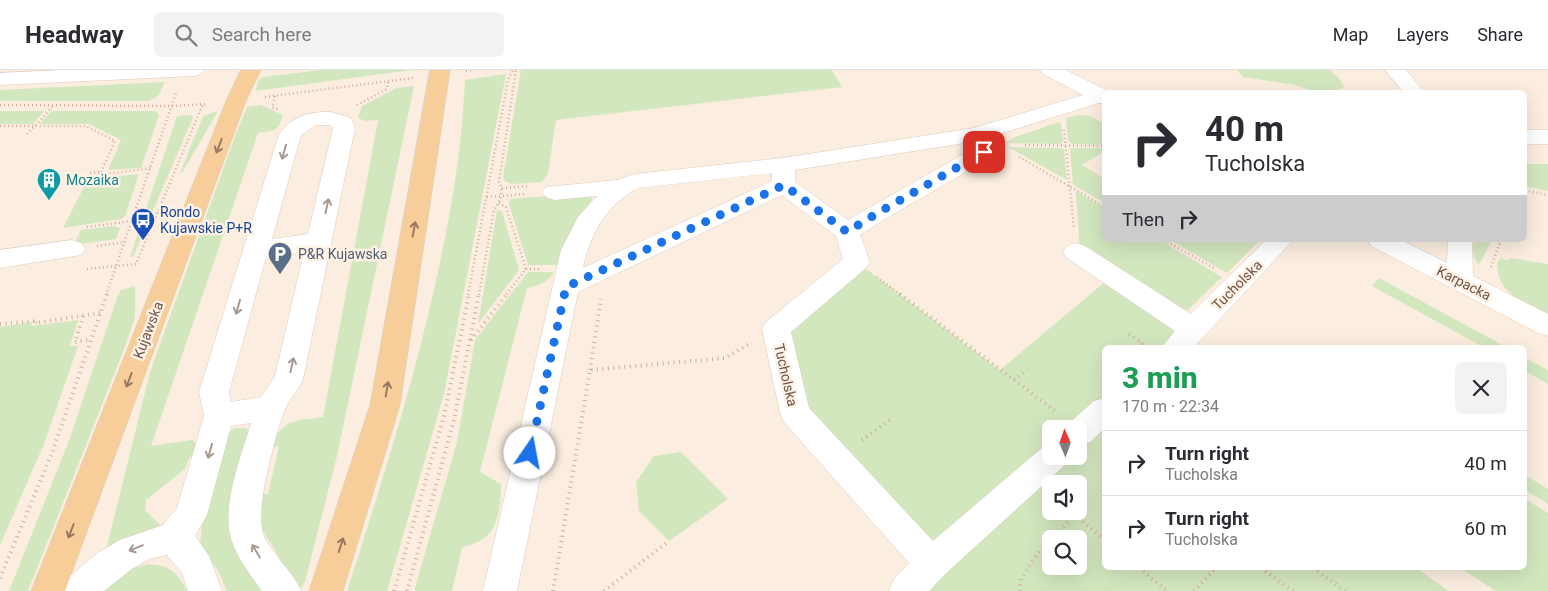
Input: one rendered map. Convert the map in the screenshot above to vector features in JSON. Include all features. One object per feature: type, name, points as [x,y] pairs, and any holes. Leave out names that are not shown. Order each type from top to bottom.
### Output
[{"type":"main road","name":"Kujawska","points":[[48,591],[236,101],[251,70]]},
{"type":"main road","points":[[326,591],[384,405],[453,71]]},
{"type":"street","points":[[0,79],[194,70]]},
{"type":"street","points":[[1050,70],[1102,96]]},
{"type":"street","points":[[1395,70],[1412,90]]},
{"type":"street","points":[[554,192],[621,187],[645,178],[784,175],[977,134],[1102,97]]},
{"type":"street","points":[[78,591],[122,555],[149,543],[174,538],[191,515],[219,416],[214,392],[291,131],[308,121],[328,119],[343,123],[344,128],[289,379],[270,408],[245,508],[246,534],[275,582],[284,591]]},
{"type":"street","points":[[1527,137],[1548,137]]},
{"type":"street","points":[[847,232],[996,144]]},
{"type":"street","points":[[784,175],[847,232],[857,262]]},
{"type":"street","points":[[566,287],[606,269],[784,175]]},
{"type":"street","points":[[500,591],[574,250],[587,223],[621,187]]},
{"type":"street","points":[[255,250],[320,240]]},
{"type":"street","name":"Tucholska","points":[[1178,345],[1279,242]]},
{"type":"street","name":"Karpacka","points":[[1384,242],[1548,326]]},
{"type":"street","points":[[1404,252],[1424,242]]},
{"type":"street","points":[[1460,242],[1460,281]]},
{"type":"street","points":[[0,259],[72,249]]},
{"type":"street","points":[[1076,252],[1193,329]]},
{"type":"street","name":"Tucholska","points":[[857,262],[776,329],[795,413],[932,564]]},
{"type":"street","points":[[219,416],[270,408]]},
{"type":"street","points":[[1084,420],[1102,411]]},
{"type":"street","points":[[906,591],[932,564],[1044,465]]},
{"type":"street","points":[[174,538],[189,552],[200,573],[204,591]]},
{"type":"path","points":[[453,71],[474,70]]},
{"type":"path","points":[[406,591],[454,420],[471,341],[494,210],[501,196],[502,188],[499,182],[514,70]]},
{"type":"path","points":[[394,591],[444,416],[508,80],[514,70]]},
{"type":"path","points":[[258,98],[414,78]]},
{"type":"path","points":[[94,268],[136,264],[203,104]]},
{"type":"path","points":[[0,105],[172,106],[211,104]]},
{"type":"path","points":[[27,134],[54,105]]},
{"type":"path","points":[[0,578],[50,461],[172,106]]},
{"type":"path","points":[[1062,108],[1076,252]]},
{"type":"path","points":[[0,126],[86,126],[115,141],[101,172]]},
{"type":"path","points":[[996,144],[1102,146]]},
{"type":"path","points":[[996,144],[1102,205]]},
{"type":"path","points":[[101,172],[100,175],[150,168]]},
{"type":"path","points":[[90,173],[101,172]]},
{"type":"path","points":[[1527,190],[1548,195]]},
{"type":"path","points":[[487,197],[554,192]]},
{"type":"path","points":[[471,341],[526,269],[506,207],[499,203]]},
{"type":"path","points":[[1168,242],[1241,282]]},
{"type":"path","points":[[857,262],[1064,420]]},
{"type":"path","points":[[553,591],[606,269]]},
{"type":"path","points":[[0,324],[37,320],[36,323],[100,312]]},
{"type":"path","points":[[83,316],[74,342],[91,339]]},
{"type":"path","points":[[590,370],[725,358],[776,329]]},
{"type":"path","points":[[1129,334],[1145,345]]},
{"type":"path","points":[[1014,380],[1027,369]]},
{"type":"path","points":[[1061,530],[1070,520]]},
{"type":"path","points":[[1081,520],[1102,538]]},
{"type":"path","points":[[604,591],[669,541]]},
{"type":"path","points":[[1020,591],[1021,578],[1042,549]]},
{"type":"path","points":[[1141,570],[1167,591]]},
{"type":"path","points":[[1194,591],[1214,570]]},
{"type":"path","points":[[1264,570],[1293,591]]},
{"type":"path","points":[[1316,570],[1345,591]]},
{"type":"green space","points":[[321,70],[412,70],[255,91],[259,79],[263,77]]},
{"type":"green space","points":[[521,70],[832,70],[842,87],[556,120],[548,173],[542,182],[512,184],[505,181],[503,177]]},
{"type":"green space","points":[[1237,70],[1330,70],[1339,78],[1344,87],[1337,90],[1310,90],[1296,85],[1243,77]]},
{"type":"green space","points":[[506,74],[444,394],[387,591],[347,591],[380,488],[424,332],[447,227],[458,162],[465,80]]},
{"type":"green space","points":[[165,82],[159,95],[149,101],[0,101],[0,90]]},
{"type":"green space","points":[[414,86],[337,456],[305,582],[301,588],[297,588],[261,527],[258,494],[268,494],[279,446],[271,447],[280,430],[297,421],[323,417],[378,120],[365,121],[358,118],[362,106],[396,88]]},
{"type":"green space","points":[[261,105],[283,115],[275,130],[258,133],[151,446],[192,440],[197,443],[201,456],[190,457],[185,469],[146,500],[145,510],[165,530],[138,542],[107,546],[150,372],[247,107]]},
{"type":"green space","points":[[0,111],[44,111],[33,124],[0,124]]},
{"type":"green space","points":[[52,111],[152,111],[157,112],[159,115],[141,168],[108,170],[121,140],[89,124],[39,124]]},
{"type":"green space","points":[[218,111],[182,173],[180,173],[203,116]]},
{"type":"green space","points":[[1078,115],[1090,116],[1102,122],[1102,145],[1072,144],[1068,141],[1066,118]]},
{"type":"green space","points":[[177,116],[193,116],[192,120],[133,257],[130,257]]},
{"type":"green space","points":[[1059,122],[1061,124],[1063,142],[1060,144],[1006,143],[1015,137]]},
{"type":"green space","points":[[1008,147],[1061,148],[1064,150],[1067,180]]},
{"type":"green space","points":[[1102,148],[1102,153],[1082,165],[1102,177],[1102,201],[1073,185],[1070,149]]},
{"type":"green space","points":[[1527,164],[1548,164],[1548,191],[1527,186]]},
{"type":"green space","points":[[139,174],[125,216],[121,219],[63,228],[88,179]]},
{"type":"green space","points":[[1076,191],[1102,206],[1102,242],[1163,242],[1222,277],[1188,310],[1175,310],[1085,252],[1079,242]]},
{"type":"green space","points":[[583,193],[591,196],[592,200],[558,265],[528,265],[509,204],[510,199]]},
{"type":"green space","points":[[497,210],[502,211],[519,270],[478,324]]},
{"type":"green space","points":[[113,226],[120,228],[116,239],[74,245],[81,230]]},
{"type":"green space","points":[[1173,242],[1258,242],[1227,273]]},
{"type":"green space","points":[[1474,242],[1491,242],[1479,265],[1473,253]]},
{"type":"green space","points":[[1501,258],[1507,261],[1510,258],[1548,264],[1548,314],[1521,301],[1507,290],[1498,274],[1497,263]]},
{"type":"green space","points":[[857,262],[1000,370],[1112,276],[1193,329],[1177,345],[1102,345],[1102,570],[1419,570],[1449,591],[906,591],[932,564],[795,413],[776,329]]},
{"type":"green space","points":[[528,272],[554,272],[543,283],[527,288],[480,472],[501,484],[497,519],[487,536],[478,542],[462,548],[452,591],[414,591],[457,442],[475,340]]},
{"type":"green space","points":[[1379,278],[1502,345],[1479,345],[1372,286]]},
{"type":"green space","points":[[135,286],[135,317],[125,347],[28,591],[9,591],[70,438],[118,295],[121,290]]},
{"type":"green space","points":[[78,320],[70,346],[78,346],[44,444],[0,545],[0,327],[32,322],[31,326]]},
{"type":"green space","points":[[1527,359],[1548,370],[1548,384],[1527,372]]},
{"type":"green space","points":[[235,428],[245,428],[251,431],[263,591],[227,591],[218,571],[200,545],[202,524],[220,454],[228,434]]},
{"type":"green space","points":[[681,452],[728,499],[669,541],[639,511],[636,482],[654,456]]},
{"type":"green space","points":[[1527,476],[1548,489],[1548,504],[1527,491]]},
{"type":"green space","points":[[1527,500],[1548,513],[1548,591],[1496,591],[1463,570],[1527,570]]},
{"type":"green space","points":[[149,564],[168,568],[180,579],[187,591],[97,591],[125,570]]},
{"type":"place","name":"Mozaika","points":[[49,201]]},
{"type":"place","name":"Rondo Kujawskie P+R","points":[[143,241]]},
{"type":"place","name":"P&R Kujawska","points":[[280,275]]},
{"type":"route","points":[[530,453],[566,287],[784,185],[847,232],[984,152]]}]
